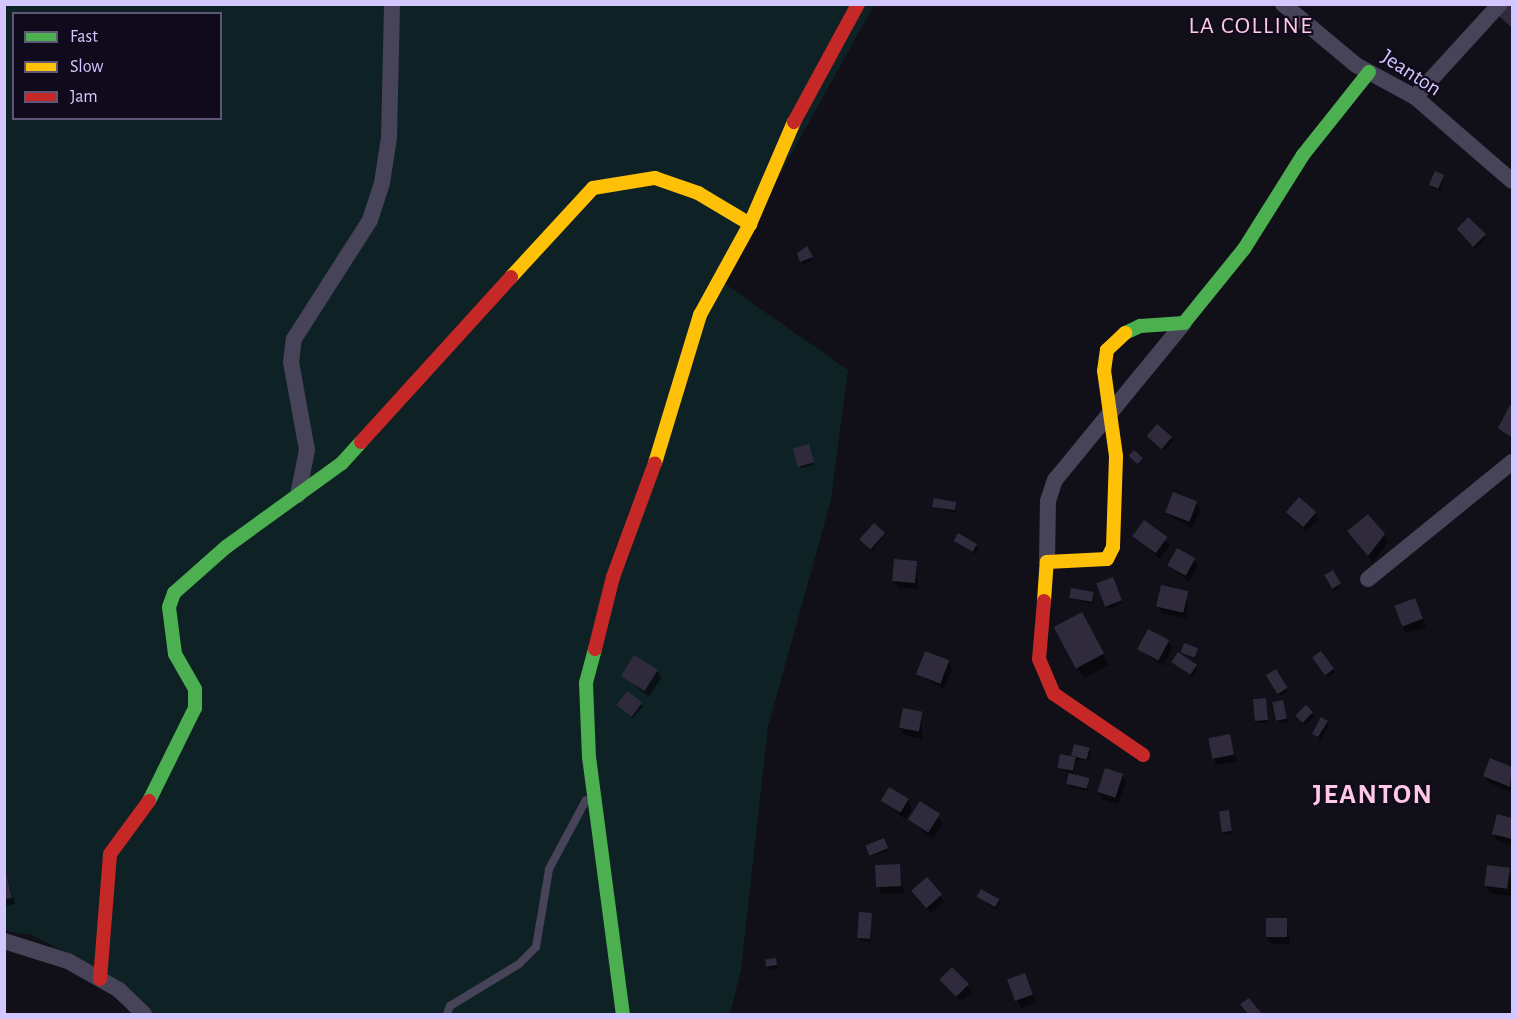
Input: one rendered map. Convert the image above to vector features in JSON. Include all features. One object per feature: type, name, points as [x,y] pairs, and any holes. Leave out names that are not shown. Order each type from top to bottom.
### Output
[{"type":"street","points":[[298,495],[308,450],[291,362],[294,339],[370,220],[382,183],[389,138],[393,4]]},
{"type":"street","points":[[623,1014],[593,778],[586,683],[613,577],[663,440],[700,315],[750,224],[789,130],[858,4]]},
{"type":"street","name":"Jeanton","points":[[1283,4],[1369,72],[1415,97],[1512,181]]},
{"type":"street","points":[[1415,97],[1500,4]]},
{"type":"street","points":[[1143,755],[1054,694],[1043,677],[1039,659],[1051,490],[1111,411],[1244,249],[1303,155],[1369,72]]},
{"type":"street","points":[[100,979],[110,854],[152,797],[195,708],[195,689],[175,654],[170,607],[174,593],[342,463],[593,188],[654,178],[698,193],[750,224]]},
{"type":"street","points":[[1047,562],[1107,560],[1113,547],[1116,456],[1104,358],[1118,336],[1140,326],[1184,323]]},
{"type":"street","points":[[1368,579],[1512,462]]},
{"type":"street","points":[[4,941],[33,947],[100,979],[144,1014]]},
{"type":"lane","points":[[447,1014],[450,1006],[519,964],[536,947],[549,869],[584,810],[593,778]]},
{"type":"green space","points":[[5,5],[874,5],[721,281],[848,370],[831,500],[768,727],[741,970],[730,1014],[152,1014],[113,979],[32,935],[5,931]]},
{"type":"building","points":[[1512,4],[1512,28],[1499,16]]},
{"type":"building","points":[[1435,171],[1444,175],[1438,189],[1429,185]]},
{"type":"building","points":[[1468,217],[1486,234],[1473,247],[1457,229]]},
{"type":"building","points":[[807,246],[813,257],[800,262],[797,253]]},
{"type":"building","points":[[1510,405],[1512,407],[1512,438],[1498,428]]},
{"type":"building","points":[[1157,424],[1172,437],[1162,449],[1147,436]]},
{"type":"building","points":[[809,444],[814,462],[798,467],[793,449]]},
{"type":"building","points":[[1134,450],[1143,458],[1138,464],[1129,456]]},
{"type":"building","points":[[1173,492],[1197,501],[1189,522],[1165,513]]},
{"type":"building","points":[[1299,497],[1316,512],[1303,527],[1286,512]]},
{"type":"building","points":[[934,498],[956,502],[955,510],[932,507]]},
{"type":"building","points":[[1368,514],[1385,534],[1368,556],[1347,531]]},
{"type":"building","points":[[1144,520],[1167,537],[1156,553],[1132,536]]},
{"type":"building","points":[[874,523],[885,533],[870,549],[859,539]]},
{"type":"building","points":[[958,533],[977,544],[973,552],[954,541]]},
{"type":"building","points":[[1177,548],[1195,558],[1186,576],[1167,565]]},
{"type":"building","points":[[894,559],[917,561],[915,583],[892,581]]},
{"type":"building","points":[[1333,570],[1341,584],[1332,589],[1324,575]]},
{"type":"building","points":[[1113,577],[1122,600],[1105,607],[1096,583]]},
{"type":"building","points":[[1161,585],[1188,591],[1183,613],[1156,606]]},
{"type":"building","points":[[1071,588],[1094,592],[1092,602],[1069,598]]},
{"type":"building","points":[[1415,598],[1423,619],[1402,626],[1394,606]]},
{"type":"building","points":[[1082,612],[1104,653],[1076,669],[1054,627]]},
{"type":"building","points":[[1148,629],[1169,640],[1158,661],[1137,649]]},
{"type":"building","points":[[1184,643],[1198,648],[1195,658],[1181,652]]},
{"type":"building","points":[[925,651],[949,660],[940,684],[916,674]]},
{"type":"building","points":[[1321,651],[1334,669],[1325,675],[1312,657]]},
{"type":"building","points":[[1178,652],[1197,665],[1190,675],[1171,662]]},
{"type":"building","points":[[634,655],[658,670],[644,691],[621,676]]},
{"type":"building","points":[[1276,669],[1288,688],[1277,694],[1266,675]]},
{"type":"building","points":[[627,691],[642,702],[632,717],[616,706]]},
{"type":"building","points":[[1266,698],[1268,720],[1255,721],[1253,699]]},
{"type":"building","points":[[1283,700],[1287,719],[1276,721],[1272,702]]},
{"type":"building","points":[[1306,705],[1313,712],[1302,723],[1295,716]]},
{"type":"building","points":[[903,708],[923,712],[919,731],[899,728]]},
{"type":"building","points":[[1321,717],[1328,721],[1318,737],[1312,734]]},
{"type":"building","points":[[1230,734],[1234,755],[1212,759],[1208,738]]},
{"type":"building","points":[[1074,744],[1090,748],[1087,760],[1071,756]]},
{"type":"building","points":[[1060,754],[1076,757],[1073,771],[1057,768]]},
{"type":"building","points":[[1490,758],[1512,767],[1510,787],[1483,776]]},
{"type":"building","points":[[1105,768],[1123,774],[1115,798],[1097,792]]},
{"type":"building","points":[[1069,773],[1089,778],[1087,789],[1066,784]]},
{"type":"building","points":[[889,787],[909,799],[900,813],[881,801]]},
{"type":"building","points":[[920,801],[940,814],[928,833],[908,819]]},
{"type":"building","points":[[1229,810],[1232,831],[1222,832],[1219,811]]},
{"type":"building","points":[[1497,814],[1512,818],[1512,839],[1492,834]]},
{"type":"building","points":[[884,838],[888,848],[870,856],[865,845]]},
{"type":"building","points":[[900,864],[901,886],[876,887],[875,865]]},
{"type":"building","points":[[4,865],[12,898],[4,899]]},
{"type":"building","points":[[1487,865],[1510,868],[1507,889],[1484,886]]},
{"type":"building","points":[[927,877],[942,894],[926,908],[911,891]]},
{"type":"building","points":[[981,889],[999,899],[995,907],[977,897]]},
{"type":"building","points":[[859,912],[872,913],[870,939],[857,938]]},
{"type":"building","points":[[1266,918],[1287,918],[1287,937],[1266,937]]},
{"type":"building","points":[[776,958],[777,965],[766,966],[765,960]]},
{"type":"building","points":[[952,967],[969,984],[956,997],[939,980]]},
{"type":"building","points":[[1025,973],[1033,995],[1015,1001],[1007,979]]},
{"type":"building","points":[[1249,998],[1262,1014],[1248,1014],[1240,1004]]},
{"type":"traffic: fast","points":[[1125,333],[1140,326],[1184,323],[1244,249],[1303,155],[1369,72]]},
{"type":"traffic: fast","points":[[149,801],[195,708],[195,689],[175,654],[169,607],[174,593],[226,547],[342,463],[361,442]]},
{"type":"traffic: fast","points":[[595,649],[586,683],[589,757],[623,1014]]},
{"type":"traffic: slow","points":[[655,463],[700,315],[750,224],[794,122]]},
{"type":"traffic: slow","points":[[511,277],[593,188],[655,178],[698,193],[750,224]]},
{"type":"traffic: slow","points":[[1044,601],[1047,562],[1107,559],[1113,547],[1116,456],[1104,371],[1107,350],[1125,333]]},
{"type":"traffic: jam","points":[[794,122],[858,4]]},
{"type":"traffic: jam","points":[[361,442],[511,277]]},
{"type":"traffic: jam","points":[[595,649],[613,577],[655,463]]},
{"type":"traffic: jam","points":[[1044,601],[1039,659],[1054,694],[1143,755]]},
{"type":"traffic: jam","points":[[100,979],[110,854],[149,801]]},
{"type":"district","name":"LA COLLINE","points":[[1251,27]]},
{"type":"district","name":"JEANTON","points":[[1373,795]]}]
